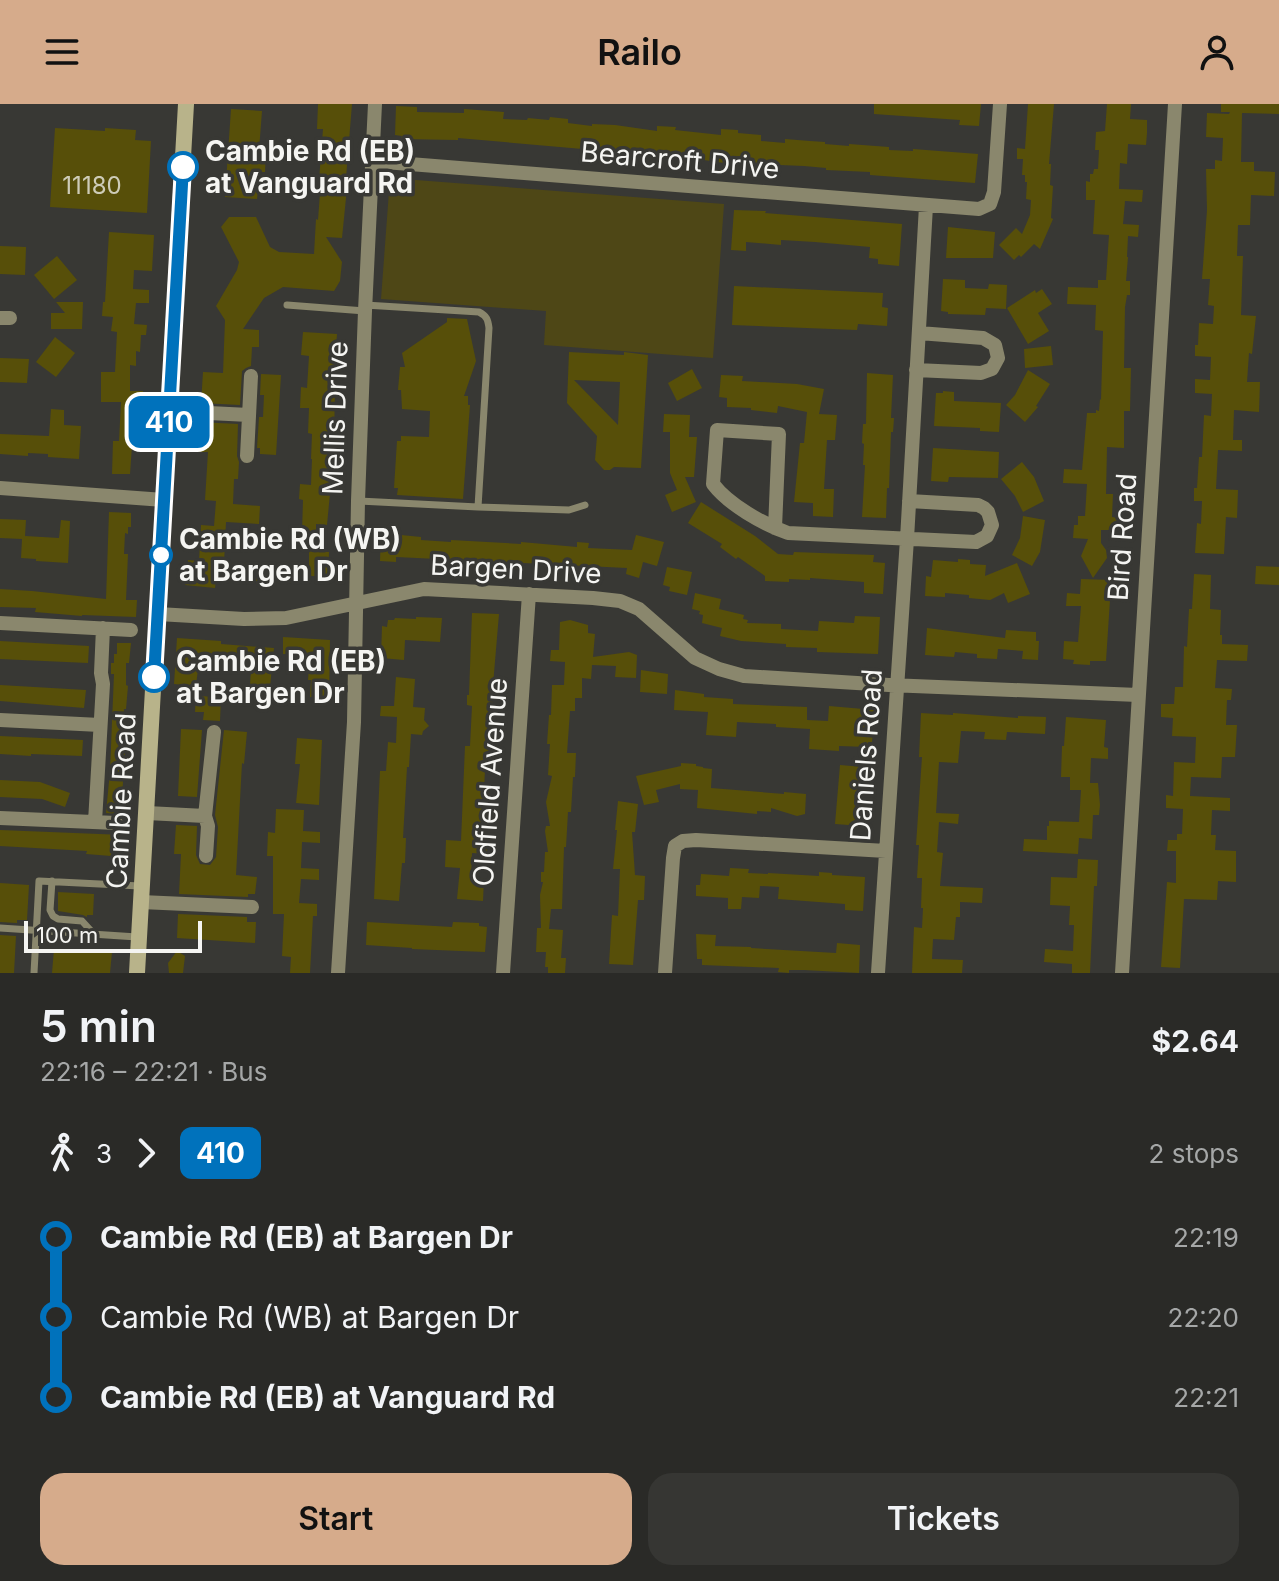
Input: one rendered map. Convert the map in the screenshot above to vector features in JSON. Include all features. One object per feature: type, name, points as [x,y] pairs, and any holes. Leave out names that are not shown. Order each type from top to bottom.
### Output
[{"type":"main road","name":"Cambie Road","points":[[137,973],[186,104]]},
{"type":"street","name":"Mellis Drive","points":[[338,973],[353,738],[358,501],[375,104]]},
{"type":"street","name":"Bearcroft Drive","points":[[372,161],[979,209],[992,200],[994,192],[1000,104]]},
{"type":"street","name":"Bird Road","points":[[1122,973],[1175,104]]},
{"type":"street","name":"Daniels Road","points":[[878,973],[926,206]]},
{"type":"street","points":[[916,370],[981,373],[992,369],[998,358],[995,345],[983,338],[919,333]]},
{"type":"street","points":[[247,456],[251,376]]},
{"type":"street","points":[[169,411],[249,415]]},
{"type":"street","points":[[775,528],[779,434],[717,430],[713,484],[722,497],[775,528],[788,533],[976,542],[987,536],[992,525],[988,512],[978,505],[909,501]]},
{"type":"street","points":[[0,488],[164,500]]},
{"type":"street","name":"Bargen Drive","points":[[158,614],[286,618],[424,589],[620,601],[639,609],[695,658],[744,676],[1138,695]]},
{"type":"street","name":"Oldfield Avenue","points":[[503,973],[529,594]]},
{"type":"street","points":[[0,623],[131,630]]},
{"type":"street","points":[[95,822],[103,628]]},
{"type":"street","points":[[0,720],[100,725]]},
{"type":"street","points":[[206,856],[208,826],[205,816],[214,732]]},
{"type":"street","points":[[147,813],[205,816]]},
{"type":"street","points":[[0,818],[116,823]]},
{"type":"street","points":[[665,973],[673,858],[675,846],[683,841],[886,851]]},
{"type":"street","points":[[142,894],[252,907]]},
{"type":"lane","points":[[287,305],[479,312],[485,315],[488,320],[478,507]]},
{"type":"lane","points":[[358,501],[569,510],[585,505]]},
{"type":"lane","points":[[34,973],[39,881],[142,894]]},
{"type":"lane","points":[[52,881],[51,914],[58,919],[82,921],[93,934]]},
{"type":"lane","points":[[0,928],[139,937]]},
{"type":"shaded area","points":[[390,178],[724,204],[713,358],[544,345],[546,311],[381,299]]},
{"type":"building","points":[[318,104],[352,104],[342,238],[326,237],[342,262],[340,281],[334,291],[283,287],[264,298],[243,329],[259,330],[259,347],[252,347],[251,366],[242,371],[240,405],[201,403],[203,372],[223,373],[225,320],[216,306],[239,262],[221,227],[229,217],[256,217],[270,247],[279,252],[314,254],[323,129],[317,129]]},
{"type":"building","points":[[874,104],[981,104],[979,126],[959,125],[960,120],[874,114]]},
{"type":"building","points":[[1028,104],[1054,104],[1049,164],[1053,219],[1040,249],[1034,244],[1014,260],[999,245],[1016,228],[1022,234],[1030,215],[1031,200],[1026,199],[1027,182],[1025,175],[1022,175],[1023,159],[1017,159],[1017,148],[1025,149]]},
{"type":"building","points":[[1107,104],[1131,104],[1130,119],[1147,120],[1147,133],[1146,145],[1128,144],[1127,164],[1120,163],[1119,189],[1143,190],[1142,202],[1125,201],[1123,224],[1139,225],[1138,237],[1128,236],[1126,281],[1130,281],[1130,295],[1127,295],[1125,307],[1124,368],[1131,368],[1130,411],[1124,411],[1124,448],[1107,447],[1106,494],[1113,494],[1112,517],[1118,518],[1117,530],[1101,530],[1101,543],[1107,558],[1093,578],[1081,556],[1088,539],[1073,538],[1078,516],[1085,516],[1087,484],[1063,483],[1064,469],[1082,470],[1087,413],[1099,411],[1103,331],[1095,330],[1096,305],[1067,304],[1068,287],[1098,288],[1098,280],[1106,280],[1109,235],[1093,234],[1095,200],[1086,200],[1086,181],[1090,182],[1090,174],[1098,169],[1096,132],[1105,131]]},
{"type":"building","points":[[1221,104],[1279,104],[1279,114],[1242,113],[1241,162],[1254,162],[1254,171],[1275,172],[1274,196],[1251,195],[1250,225],[1238,225],[1237,256],[1243,256],[1241,315],[1256,316],[1247,382],[1260,382],[1259,412],[1234,410],[1233,440],[1242,440],[1242,451],[1218,450],[1216,489],[1238,490],[1237,518],[1226,517],[1224,554],[1195,553],[1202,501],[1194,501],[1199,457],[1202,457],[1204,415],[1211,416],[1212,394],[1195,393],[1195,379],[1210,380],[1211,357],[1195,356],[1195,345],[1198,345],[1199,323],[1213,324],[1214,306],[1208,305],[1210,279],[1202,279],[1207,210],[1206,169],[1215,169],[1215,160],[1222,161],[1223,138],[1206,137],[1207,113],[1229,114],[1221,112]]},
{"type":"building","points":[[396,106],[417,107],[417,112],[464,113],[464,109],[504,112],[503,119],[549,120],[550,117],[568,119],[568,123],[657,131],[657,126],[721,135],[721,129],[738,130],[738,133],[761,135],[761,141],[785,143],[785,139],[889,147],[889,150],[978,154],[975,183],[870,175],[870,172],[804,166],[735,164],[735,168],[724,168],[724,163],[697,159],[458,138],[401,139],[402,136],[395,135]]},
{"type":"building","points":[[231,109],[262,111],[259,150],[266,151],[265,172],[260,172],[257,199],[225,197]]},
{"type":"building","points":[[55,128],[136,130],[135,140],[151,141],[147,213],[50,207]]},
{"type":"building","points":[[734,210],[902,224],[899,266],[878,264],[878,259],[869,258],[870,247],[781,240],[781,245],[746,242],[746,251],[731,250]]},
{"type":"building","points":[[948,227],[995,232],[993,258],[946,258]]},
{"type":"building","points":[[109,232],[154,235],[152,271],[134,270],[133,289],[149,290],[149,303],[136,303],[134,324],[147,325],[146,335],[141,335],[140,352],[136,351],[136,366],[130,365],[130,391],[143,391],[143,403],[135,403],[130,474],[112,474],[113,441],[119,441],[121,402],[101,402],[101,372],[115,372],[117,332],[111,331],[113,317],[102,316]]},
{"type":"building","points":[[0,246],[26,247],[25,275],[0,274]]},
{"type":"building","points":[[57,256],[77,280],[54,299],[34,275]]},
{"type":"building","points":[[943,279],[965,280],[965,288],[988,289],[989,284],[1007,285],[1006,309],[986,308],[985,315],[941,311]]},
{"type":"building","points":[[734,286],[883,293],[882,307],[888,308],[887,326],[858,324],[857,330],[732,325]]},
{"type":"building","points":[[1042,289],[1052,304],[1038,313],[1049,331],[1028,344],[1007,308],[1035,290],[1036,293]]},
{"type":"building","points":[[56,302],[83,302],[82,329],[51,329],[51,313],[65,313]]},
{"type":"building","points":[[447,318],[467,319],[476,361],[464,396],[468,396],[470,405],[463,499],[397,495],[398,488],[394,488],[397,441],[401,441],[401,436],[429,437],[430,411],[402,409],[401,390],[398,390],[400,367],[405,367],[402,353],[447,322]]},
{"type":"building","points":[[303,332],[337,334],[333,389],[334,439],[337,439],[335,483],[331,483],[327,525],[316,524],[316,534],[302,533],[303,500],[299,499],[300,484],[311,485],[312,459],[312,434],[308,433],[309,408],[300,408],[301,387],[307,388],[309,356],[301,355]]},
{"type":"building","points":[[55,337],[75,353],[56,377],[36,362]]},
{"type":"building","points":[[1051,346],[1053,365],[1025,368],[1024,349]]},
{"type":"building","points":[[569,352],[648,355],[641,468],[614,467],[604,470],[595,460],[597,436],[567,403]],"holes":[[[574,380],[620,382],[618,425]]]},
{"type":"building","points":[[0,358],[29,359],[27,383],[0,382]]},
{"type":"building","points":[[692,369],[702,388],[677,401],[668,383]]},
{"type":"building","points":[[1028,370],[1050,384],[1038,407],[1025,422],[1006,405]]},
{"type":"building","points":[[867,373],[893,375],[891,418],[894,418],[886,518],[862,517],[865,465],[862,443],[863,424],[866,424]]},
{"type":"building","points":[[261,374],[281,375],[276,455],[260,454],[260,448],[257,448],[259,417],[263,417]]},
{"type":"building","points":[[721,375],[743,376],[742,381],[824,389],[819,414],[837,415],[835,440],[827,440],[824,489],[834,489],[833,517],[813,516],[813,503],[794,502],[800,443],[804,443],[807,412],[778,406],[777,413],[727,407],[727,398],[719,397]]},
{"type":"building","points":[[954,392],[954,401],[1001,403],[999,432],[934,426],[936,393]]},
{"type":"building","points":[[51,409],[64,410],[64,425],[81,426],[79,459],[48,457],[48,454],[0,454],[0,434],[49,436]]},
{"type":"building","points":[[664,414],[690,415],[689,437],[697,437],[694,477],[685,477],[696,502],[672,512],[665,495],[677,490],[670,473],[670,432],[663,432]]},
{"type":"building","points":[[199,422],[238,424],[238,479],[234,479],[233,504],[260,506],[259,524],[226,522],[224,563],[309,565],[309,551],[329,552],[328,577],[296,575],[296,583],[216,580],[215,588],[185,585],[188,560],[199,561],[201,525],[214,526],[216,501],[205,500],[208,452],[197,452]]},
{"type":"building","points":[[933,448],[999,452],[998,478],[949,477],[948,482],[931,481]]},
{"type":"building","points":[[1022,462],[1034,477],[1044,501],[1023,512],[1001,479]]},
{"type":"building","points":[[701,502],[778,554],[874,555],[873,562],[885,563],[883,594],[864,593],[864,582],[810,578],[789,579],[789,582],[765,581],[765,576],[738,557],[736,559],[720,547],[722,544],[688,523]]},
{"type":"building","points":[[109,512],[131,513],[131,527],[128,527],[128,534],[125,533],[124,554],[128,554],[126,600],[137,600],[136,617],[82,616],[35,612],[36,608],[0,607],[0,589],[106,599]]},
{"type":"building","points":[[1023,516],[1045,520],[1040,552],[1032,566],[1012,555],[1020,538]]},
{"type":"building","points":[[0,519],[26,520],[25,536],[59,538],[61,520],[70,521],[68,563],[21,558],[22,539],[0,538]]},
{"type":"building","points":[[381,533],[421,537],[421,540],[521,542],[577,547],[577,542],[589,543],[588,548],[632,550],[636,535],[664,542],[657,566],[643,562],[639,578],[626,574],[627,568],[396,557],[396,562],[380,561]]},
{"type":"building","points":[[958,559],[986,565],[985,576],[1017,563],[1030,594],[1008,603],[1004,593],[990,600],[945,593],[945,597],[925,596],[926,576],[931,577],[933,560],[958,562]]},
{"type":"building","points":[[1256,566],[1279,567],[1279,585],[1255,584]]},
{"type":"building","points":[[667,567],[692,572],[687,595],[669,591],[670,587],[663,585]]},
{"type":"building","points":[[1194,574],[1211,575],[1210,609],[1221,610],[1222,644],[1248,645],[1247,661],[1217,660],[1215,688],[1232,689],[1231,700],[1227,700],[1226,725],[1237,725],[1235,757],[1222,757],[1221,778],[1191,777],[1190,796],[1230,798],[1230,811],[1212,810],[1211,835],[1216,835],[1215,850],[1236,851],[1236,882],[1218,881],[1217,900],[1184,899],[1180,968],[1161,967],[1167,882],[1176,883],[1176,851],[1167,851],[1168,840],[1177,840],[1177,834],[1182,834],[1183,809],[1166,808],[1166,795],[1173,796],[1174,762],[1195,763],[1196,737],[1172,736],[1173,718],[1161,717],[1161,704],[1174,704],[1175,687],[1183,687],[1184,646],[1187,647]]},
{"type":"building","points":[[1081,579],[1111,580],[1110,589],[1120,590],[1119,600],[1110,600],[1106,661],[1090,661],[1090,665],[1073,664],[1074,660],[1063,659],[1064,641],[1078,642],[1081,606],[1066,606],[1067,593],[1080,594]]},
{"type":"building","points":[[695,593],[721,599],[719,609],[744,615],[747,623],[781,624],[781,629],[818,631],[819,621],[854,623],[855,616],[880,617],[878,654],[817,652],[817,648],[786,647],[786,644],[741,641],[720,636],[722,628],[702,623],[703,615],[692,609]]},
{"type":"building","points":[[472,613],[499,614],[483,809],[487,809],[487,854],[472,853],[471,878],[484,879],[483,901],[457,899],[460,868],[445,867],[446,840],[461,841],[465,746],[470,746],[472,706],[467,705],[467,695]]},
{"type":"building","points":[[395,618],[442,618],[440,642],[405,640],[404,660],[381,658],[382,626],[387,627],[388,620]]},
{"type":"building","points":[[570,620],[588,625],[588,633],[595,634],[593,657],[629,652],[637,655],[636,678],[615,677],[616,666],[592,665],[591,679],[582,678],[582,698],[575,698],[575,711],[570,711],[567,753],[576,753],[575,777],[564,847],[562,909],[551,909],[549,929],[563,930],[561,958],[566,958],[565,973],[548,973],[548,967],[545,967],[546,952],[536,952],[537,928],[541,928],[541,872],[544,872],[545,852],[548,852],[545,831],[546,826],[550,826],[546,802],[552,776],[548,775],[550,744],[547,744],[552,685],[564,685],[565,662],[550,661],[551,650],[559,650],[560,622]]},
{"type":"building","points":[[927,628],[1005,638],[1006,630],[1036,632],[1038,660],[1022,659],[1023,651],[998,649],[997,659],[955,652],[954,657],[925,655]]},
{"type":"building","points":[[283,637],[330,640],[329,698],[310,697],[310,655],[283,654]]},
{"type":"building","points":[[177,638],[274,648],[270,687],[264,687],[263,700],[249,699],[251,670],[198,669],[196,686],[174,684]]},
{"type":"building","points":[[0,641],[89,646],[88,663],[0,659]]},
{"type":"building","points":[[117,643],[131,643],[129,663],[126,663],[128,686],[123,725],[126,734],[121,814],[106,813],[114,674],[111,674],[111,663],[114,663],[114,654],[117,654]]},
{"type":"building","points":[[641,670],[668,674],[667,694],[640,692]]},
{"type":"building","points":[[396,677],[415,679],[413,707],[425,708],[424,720],[429,726],[422,735],[411,734],[403,838],[406,838],[405,863],[402,863],[399,901],[374,899],[380,771],[386,771],[388,742],[396,743],[397,717],[380,716],[381,706],[394,706]]},
{"type":"building","points":[[0,685],[86,690],[84,708],[0,701]]},
{"type":"building","points":[[675,690],[704,694],[704,697],[733,699],[733,704],[807,707],[807,720],[828,721],[829,706],[875,710],[872,742],[868,742],[868,747],[839,746],[839,751],[809,749],[810,729],[737,722],[736,737],[706,735],[708,712],[674,710]]},
{"type":"building","points":[[196,696],[221,697],[220,721],[203,720],[204,712],[195,712]]},
{"type":"building","points":[[921,713],[1046,717],[1045,734],[1007,732],[1006,740],[984,739],[985,732],[961,731],[958,763],[939,762],[936,813],[959,814],[958,824],[939,822],[937,852],[943,853],[940,886],[983,888],[982,903],[960,902],[954,940],[933,939],[932,959],[963,960],[962,973],[912,973],[914,927],[922,928],[923,908],[922,878],[917,878],[919,845],[916,845],[922,757],[919,757]]},
{"type":"building","points":[[1066,717],[1106,720],[1104,747],[1108,748],[1108,759],[1091,758],[1090,783],[1098,783],[1100,805],[1099,815],[1093,815],[1092,839],[1079,838],[1078,854],[1023,851],[1024,839],[1047,840],[1049,821],[1079,822],[1081,790],[1070,790],[1070,777],[1061,777]]},
{"type":"building","points":[[181,729],[202,730],[197,797],[178,796]]},
{"type":"building","points":[[224,730],[247,732],[242,763],[236,875],[257,877],[255,894],[248,894],[248,897],[179,894],[181,854],[174,854],[176,825],[197,826],[196,855],[200,864],[210,865],[216,857],[218,827],[215,815]]},
{"type":"building","points":[[0,736],[83,740],[82,756],[0,754]]},
{"type":"building","points":[[297,738],[322,740],[319,805],[296,803],[300,764],[295,764]]},
{"type":"building","points":[[681,763],[712,769],[711,788],[806,794],[805,814],[797,816],[771,808],[771,812],[757,811],[757,814],[697,808],[698,790],[680,789],[680,784],[656,790],[659,802],[644,805],[636,776],[681,766]]},
{"type":"building","points":[[840,765],[863,767],[857,811],[863,811],[862,826],[835,824]]},
{"type":"building","points":[[0,780],[40,782],[70,793],[65,807],[42,799],[0,797]]},
{"type":"building","points":[[618,801],[638,804],[635,832],[632,832],[635,875],[645,876],[644,900],[638,900],[633,965],[609,964],[612,915],[618,916],[620,869],[613,869]]},
{"type":"building","points":[[276,809],[304,810],[303,831],[320,832],[320,843],[302,842],[301,868],[319,869],[319,880],[301,879],[299,903],[317,904],[317,916],[313,916],[310,973],[290,973],[291,957],[282,956],[284,914],[273,914],[273,856],[267,856],[268,832],[275,833]]},
{"type":"building","points":[[0,830],[124,835],[123,852],[112,851],[111,856],[86,854],[87,851],[0,846]]},
{"type":"building","points":[[1078,859],[1098,860],[1090,973],[1072,973],[1072,964],[1044,962],[1045,949],[1073,951],[1074,925],[1069,925],[1070,906],[1050,905],[1051,877],[1077,878]]},
{"type":"building","points":[[730,868],[749,869],[748,873],[819,876],[819,872],[865,877],[863,911],[845,910],[845,904],[778,899],[779,887],[760,886],[759,898],[742,897],[741,909],[728,909],[728,898],[696,896],[696,885],[700,885],[701,874],[729,876]]},
{"type":"building","points":[[0,883],[29,885],[27,920],[0,922]]},
{"type":"building","points":[[58,892],[94,894],[93,915],[87,917],[58,911]]},
{"type":"building","points":[[178,914],[247,917],[247,922],[256,922],[255,943],[177,938]]},
{"type":"building","points":[[367,922],[452,927],[453,922],[479,923],[479,926],[487,927],[485,952],[366,945]]},
{"type":"building","points":[[696,934],[716,935],[715,946],[836,953],[837,943],[860,945],[859,973],[789,970],[789,973],[778,972],[779,968],[702,965],[702,959],[697,959]]},
{"type":"building","points":[[0,935],[16,936],[14,973],[0,973]]},
{"type":"building","points":[[54,949],[112,952],[110,973],[52,973]]},
{"type":"building","points":[[177,951],[185,956],[183,973],[169,973],[168,963]]},
{"type":"bus line","name":"410","points":[[154,677],[183,167]]},
{"type":"place","name":"Cambie Rd (EB) at Vanguard Rd","points":[[183,167]]},
{"type":"place","name":"Cambie Rd (WB) at Bargen Dr","points":[[161,555]]},
{"type":"place","name":"Cambie Rd (EB) at Bargen Dr","points":[[154,677]]}]
